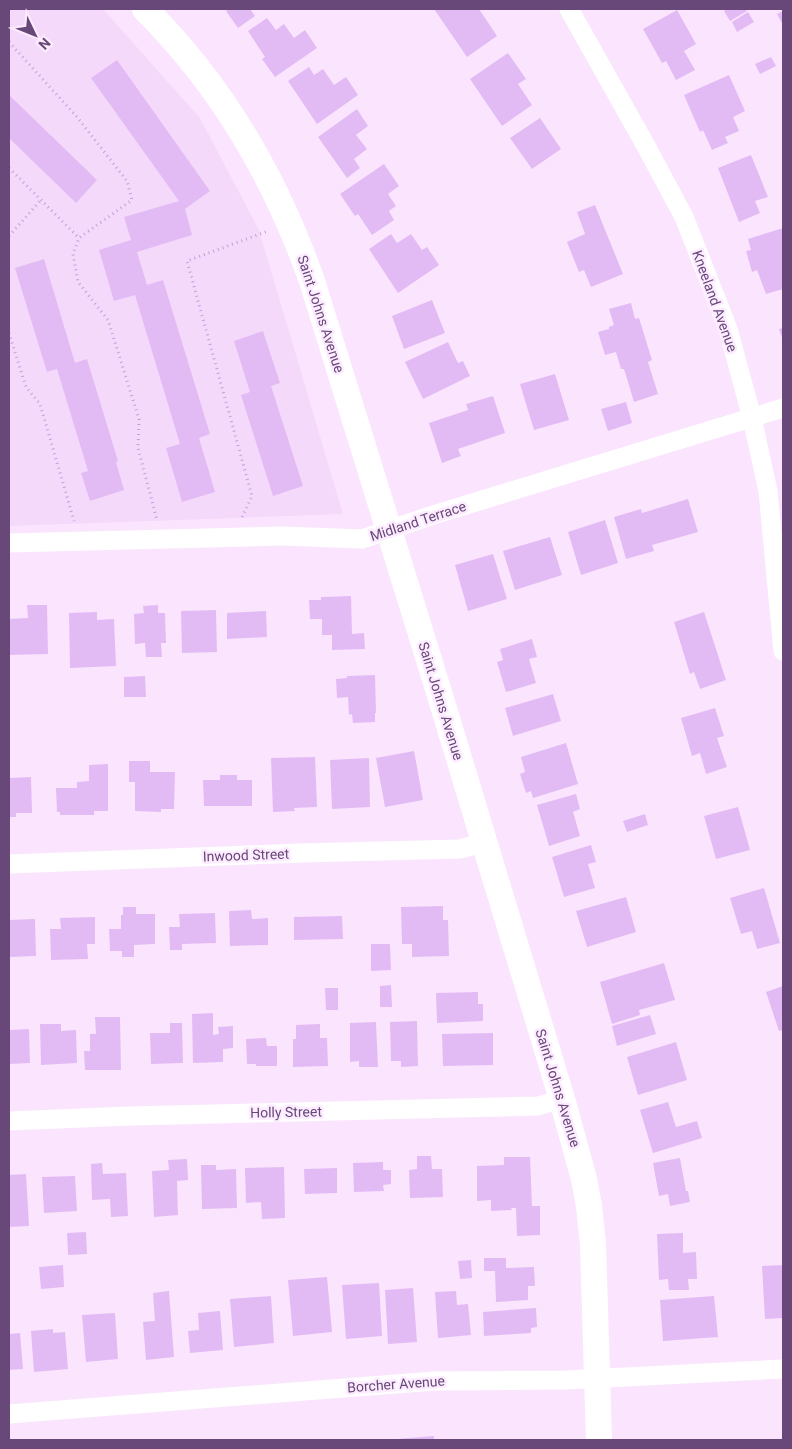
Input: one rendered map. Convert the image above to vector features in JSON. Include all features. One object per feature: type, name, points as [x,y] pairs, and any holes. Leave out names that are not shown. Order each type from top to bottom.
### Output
[{"type":"street","name":"Saint Johns Avenue","points":[[145,9],[173,38],[217,92],[259,160],[290,223],[312,280],[562,1099],[584,1179],[592,1223],[599,1440]]},
{"type":"street","name":"Kneeland Avenue","points":[[568,9],[684,217],[728,329],[752,418],[768,491],[783,651]]},
{"type":"street","name":"Midland Terrace","points":[[9,543],[282,536],[362,539],[783,408]]},
{"type":"street","name":"Inwood Street","points":[[9,864],[460,849],[483,842]]},
{"type":"street","name":"Holly Street","points":[[9,1122],[130,1116],[538,1106],[562,1099]]},
{"type":"street","name":"Borcher Avenue","points":[[9,1414],[434,1381],[566,1380],[783,1369]]},
{"type":"path","points":[[9,42],[77,117],[127,181],[132,200],[79,238],[72,254],[78,282],[108,320],[139,419],[138,448],[162,540]]},
{"type":"path","points":[[9,168],[79,238]]},
{"type":"path","points":[[9,236],[41,200]]},
{"type":"path","points":[[233,538],[252,496],[187,261],[290,223]]},
{"type":"path","points":[[9,333],[26,387],[40,404],[80,541]]},
{"type":"shaded area","points":[[9,9],[103,9],[200,118],[259,230],[343,514],[9,526]]},
{"type":"building","points":[[230,9],[250,9],[255,16],[238,28],[226,11]]},
{"type":"building","points":[[434,9],[479,9],[497,36],[467,57]]},
{"type":"building","points":[[727,9],[745,9],[747,11],[730,21],[724,11]]},
{"type":"building","points":[[677,10],[696,44],[684,51],[695,70],[676,80],[666,61],[662,63],[643,29]]},
{"type":"building","points":[[783,11],[783,25],[777,14]]},
{"type":"building","points":[[748,12],[754,22],[737,32],[732,22]]},
{"type":"building","points":[[267,18],[276,30],[284,24],[294,38],[305,30],[317,48],[275,77],[262,59],[265,57],[248,31]]},
{"type":"building","points":[[508,53],[526,79],[518,84],[532,105],[502,126],[470,79]]},
{"type":"building","points":[[771,57],[776,66],[760,74],[755,64]]},
{"type":"building","points":[[117,60],[210,191],[185,209],[192,235],[137,252],[147,285],[163,280],[210,434],[199,438],[215,492],[182,502],[166,448],[180,444],[135,295],[114,301],[99,250],[131,240],[124,217],[179,201],[91,78]]},
{"type":"building","points":[[309,67],[314,75],[323,69],[334,85],[346,77],[358,95],[317,124],[288,81]]},
{"type":"building","points":[[729,75],[745,111],[733,117],[739,131],[725,137],[728,143],[712,150],[703,130],[700,132],[684,95]]},
{"type":"building","points":[[9,95],[97,180],[76,203],[9,138]]},
{"type":"building","points":[[357,109],[368,126],[356,135],[367,149],[354,159],[360,168],[347,178],[318,137]]},
{"type":"building","points":[[540,118],[561,149],[532,169],[510,138]]},
{"type":"building","points":[[751,155],[768,197],[755,201],[760,213],[739,222],[718,168]]},
{"type":"building","points":[[384,164],[399,186],[388,194],[396,206],[389,211],[394,220],[372,235],[358,214],[355,216],[340,194]]},
{"type":"building","points":[[595,205],[623,274],[591,287],[584,270],[579,272],[567,242],[585,234],[577,212]]},
{"type":"building","points":[[783,228],[783,289],[766,294],[757,270],[752,272],[746,251],[751,250],[748,239]]},
{"type":"building","points":[[391,234],[397,243],[411,234],[422,250],[427,247],[439,265],[398,293],[369,249]]},
{"type":"building","points":[[44,259],[75,363],[87,359],[118,461],[116,462],[124,490],[90,501],[81,473],[88,471],[57,369],[47,372],[15,268]]},
{"type":"building","points":[[432,300],[445,333],[404,349],[392,316]]},
{"type":"building","points":[[631,303],[635,319],[639,318],[652,360],[648,362],[658,394],[634,402],[624,369],[621,369],[616,352],[605,355],[598,332],[609,329],[609,327],[614,325],[609,309]]},
{"type":"building","points":[[783,328],[783,340],[779,329]]},
{"type":"building","points":[[263,331],[280,383],[271,386],[303,486],[273,496],[241,395],[250,392],[234,341]]},
{"type":"building","points":[[448,342],[458,363],[463,361],[470,376],[423,399],[405,362]]},
{"type":"building","points":[[555,374],[569,420],[534,430],[520,384]]},
{"type":"building","points":[[493,396],[505,433],[458,449],[461,456],[442,463],[429,423],[468,410],[466,404]]},
{"type":"building","points":[[626,402],[632,423],[608,431],[601,409]]},
{"type":"building","points":[[688,499],[698,532],[652,545],[654,551],[626,559],[614,517],[641,509],[642,513]]},
{"type":"building","points":[[605,520],[618,563],[581,575],[568,532]]},
{"type":"building","points":[[550,537],[562,575],[515,590],[503,551]]},
{"type":"building","points":[[493,554],[507,599],[468,611],[455,565]]},
{"type":"building","points":[[351,596],[352,634],[364,633],[365,649],[332,650],[332,635],[322,635],[322,619],[310,619],[309,600],[321,600],[321,597]]},
{"type":"building","points":[[27,605],[47,605],[48,654],[9,655],[9,619],[28,618]]},
{"type":"building","points":[[158,605],[158,613],[165,613],[166,643],[161,643],[162,657],[146,657],[145,643],[135,644],[134,614],[144,613],[143,606]]},
{"type":"building","points":[[216,610],[217,652],[182,653],[181,611]]},
{"type":"building","points":[[266,611],[267,637],[227,639],[227,613]]},
{"type":"building","points":[[97,612],[97,620],[114,619],[116,666],[70,668],[69,613]]},
{"type":"building","points":[[704,612],[726,680],[700,689],[694,672],[690,674],[674,622]]},
{"type":"building","points":[[532,639],[537,657],[529,659],[536,683],[506,692],[497,662],[503,660],[500,649]]},
{"type":"building","points":[[375,675],[375,722],[353,723],[352,714],[349,715],[348,697],[337,698],[336,679],[347,678],[347,676]]},
{"type":"building","points":[[145,676],[146,697],[124,697],[124,677]]},
{"type":"building","points":[[553,694],[561,721],[513,736],[505,708]]},
{"type":"building","points":[[715,708],[724,736],[717,738],[727,767],[706,774],[700,753],[692,756],[681,718]]},
{"type":"building","points":[[566,743],[578,784],[533,798],[531,791],[526,793],[520,774],[525,772],[521,757]]},
{"type":"building","points":[[414,751],[423,800],[385,807],[376,758]]},
{"type":"building","points":[[315,757],[317,807],[294,808],[295,811],[273,812],[271,758]]},
{"type":"building","points":[[369,758],[370,807],[332,809],[330,760]]},
{"type":"building","points":[[129,761],[150,761],[150,772],[175,772],[174,809],[161,809],[161,812],[135,811],[135,782],[129,782]]},
{"type":"building","points":[[108,764],[108,811],[94,811],[94,815],[60,815],[60,812],[57,812],[56,788],[77,788],[77,782],[89,781],[89,765]]},
{"type":"building","points":[[220,775],[237,775],[237,780],[252,780],[252,806],[204,806],[203,780],[220,780]]},
{"type":"building","points":[[31,777],[32,813],[16,813],[16,817],[9,817],[9,778]]},
{"type":"building","points":[[576,794],[580,809],[573,812],[580,836],[549,846],[537,805]]},
{"type":"building","points":[[738,807],[750,850],[716,859],[704,816]]},
{"type":"building","points":[[645,814],[648,825],[627,832],[623,821]]},
{"type":"building","points":[[591,845],[596,862],[588,864],[595,888],[564,897],[552,857]]},
{"type":"building","points":[[764,888],[780,943],[757,949],[752,931],[741,934],[730,898]]},
{"type":"building","points":[[626,897],[636,932],[587,947],[576,911]]},
{"type":"building","points":[[443,906],[443,920],[448,920],[449,956],[412,957],[412,944],[402,944],[401,907]]},
{"type":"building","points":[[123,907],[136,907],[136,914],[155,914],[155,944],[134,945],[134,957],[122,957],[122,951],[110,951],[109,929],[121,929]]},
{"type":"building","points":[[251,910],[252,919],[268,918],[268,945],[230,946],[229,911]]},
{"type":"building","points":[[215,913],[216,943],[182,944],[182,950],[170,950],[169,927],[180,927],[179,914]]},
{"type":"building","points":[[342,916],[343,939],[294,940],[294,917]]},
{"type":"building","points":[[95,917],[95,944],[87,944],[88,959],[51,960],[50,929],[61,929],[60,918]]},
{"type":"building","points":[[35,919],[36,956],[9,957],[9,920]]},
{"type":"building","points":[[371,944],[390,944],[391,970],[371,971]]},
{"type":"building","points":[[664,963],[675,1000],[639,1010],[640,1015],[612,1024],[600,982]]},
{"type":"building","points":[[391,985],[392,1007],[380,1007],[380,986]]},
{"type":"building","points":[[783,986],[783,1030],[779,1031],[766,992]]},
{"type":"building","points":[[325,988],[338,988],[338,1010],[326,1010]]},
{"type":"building","points":[[478,992],[478,1004],[483,1004],[483,1021],[437,1023],[436,993]]},
{"type":"building","points":[[213,1013],[213,1035],[219,1034],[218,1027],[233,1026],[233,1048],[223,1049],[223,1062],[193,1063],[192,1014]]},
{"type":"building","points":[[650,1015],[656,1034],[617,1046],[612,1026]]},
{"type":"building","points":[[95,1017],[120,1017],[121,1070],[85,1070],[84,1051],[90,1051],[90,1034],[96,1034]]},
{"type":"building","points":[[417,1021],[418,1066],[401,1067],[401,1061],[391,1061],[390,1022]]},
{"type":"building","points":[[376,1022],[378,1067],[359,1067],[359,1061],[350,1062],[350,1023]]},
{"type":"building","points":[[170,1023],[182,1023],[183,1063],[151,1064],[150,1033],[170,1033]]},
{"type":"building","points":[[40,1024],[61,1024],[61,1031],[76,1030],[77,1063],[41,1065]]},
{"type":"building","points":[[320,1024],[320,1038],[327,1038],[328,1066],[293,1067],[293,1039],[296,1039],[296,1025]]},
{"type":"building","points":[[29,1029],[30,1063],[9,1064],[9,1030]]},
{"type":"building","points":[[493,1033],[493,1065],[443,1066],[442,1034]]},
{"type":"building","points":[[266,1038],[267,1046],[277,1046],[277,1066],[247,1064],[246,1039]]},
{"type":"building","points":[[676,1042],[687,1080],[638,1095],[627,1057]]},
{"type":"building","points":[[668,1102],[676,1127],[697,1121],[702,1138],[653,1153],[640,1110]]},
{"type":"building","points":[[417,1156],[431,1156],[432,1169],[442,1169],[443,1197],[410,1198],[409,1170],[417,1169]]},
{"type":"building","points":[[504,1157],[530,1157],[532,1206],[540,1206],[540,1235],[517,1236],[516,1208],[511,1208],[512,1210],[491,1211],[491,1200],[477,1201],[477,1166],[504,1165]]},
{"type":"building","points":[[680,1158],[690,1202],[670,1206],[668,1194],[659,1196],[653,1163]]},
{"type":"building","points":[[187,1159],[188,1180],[177,1181],[178,1215],[154,1217],[152,1171],[169,1170],[168,1160]]},
{"type":"building","points":[[383,1162],[383,1170],[391,1170],[391,1184],[383,1185],[384,1191],[354,1192],[353,1163]]},
{"type":"building","points":[[102,1163],[103,1174],[126,1173],[128,1216],[111,1217],[110,1199],[92,1200],[91,1164]]},
{"type":"building","points":[[201,1165],[216,1165],[216,1170],[236,1169],[237,1208],[202,1209]]},
{"type":"building","points":[[284,1167],[285,1218],[262,1219],[261,1202],[246,1203],[245,1168]]},
{"type":"building","points":[[337,1168],[337,1193],[305,1194],[304,1169]]},
{"type":"building","points":[[26,1174],[29,1226],[9,1227],[9,1175]]},
{"type":"building","points":[[75,1176],[77,1211],[44,1213],[42,1177]]},
{"type":"building","points":[[86,1232],[87,1254],[68,1255],[67,1233]]},
{"type":"building","points":[[683,1233],[683,1253],[696,1252],[697,1279],[688,1279],[689,1290],[669,1290],[668,1279],[659,1280],[657,1234]]},
{"type":"building","points":[[484,1258],[506,1258],[506,1268],[534,1267],[535,1286],[528,1286],[528,1300],[496,1302],[495,1271],[484,1271]]},
{"type":"building","points":[[471,1260],[472,1278],[460,1279],[458,1261]]},
{"type":"building","points":[[63,1265],[64,1287],[41,1289],[39,1267]]},
{"type":"building","points":[[783,1265],[783,1318],[765,1319],[762,1266]]},
{"type":"building","points":[[327,1277],[332,1332],[293,1336],[288,1280]]},
{"type":"building","points":[[379,1283],[382,1336],[346,1339],[342,1285]]},
{"type":"building","points":[[413,1288],[417,1342],[388,1344],[385,1290]]},
{"type":"building","points":[[169,1291],[174,1357],[146,1360],[143,1322],[155,1321],[153,1293]]},
{"type":"building","points":[[456,1291],[457,1305],[468,1304],[471,1335],[438,1338],[435,1292]]},
{"type":"building","points":[[271,1296],[274,1343],[234,1347],[230,1299]]},
{"type":"building","points":[[714,1296],[718,1337],[663,1341],[660,1300]]},
{"type":"building","points":[[536,1308],[537,1327],[531,1328],[531,1333],[484,1336],[483,1312]]},
{"type":"building","points":[[220,1311],[223,1350],[190,1353],[188,1331],[199,1330],[198,1313]]},
{"type":"building","points":[[115,1313],[118,1359],[86,1362],[82,1315]]},
{"type":"building","points":[[53,1329],[53,1333],[65,1332],[68,1369],[34,1372],[31,1331]]},
{"type":"building","points":[[20,1333],[23,1369],[9,1370],[9,1334]]},
{"type":"building","points":[[434,1436],[434,1440],[397,1440],[397,1439]]}]
